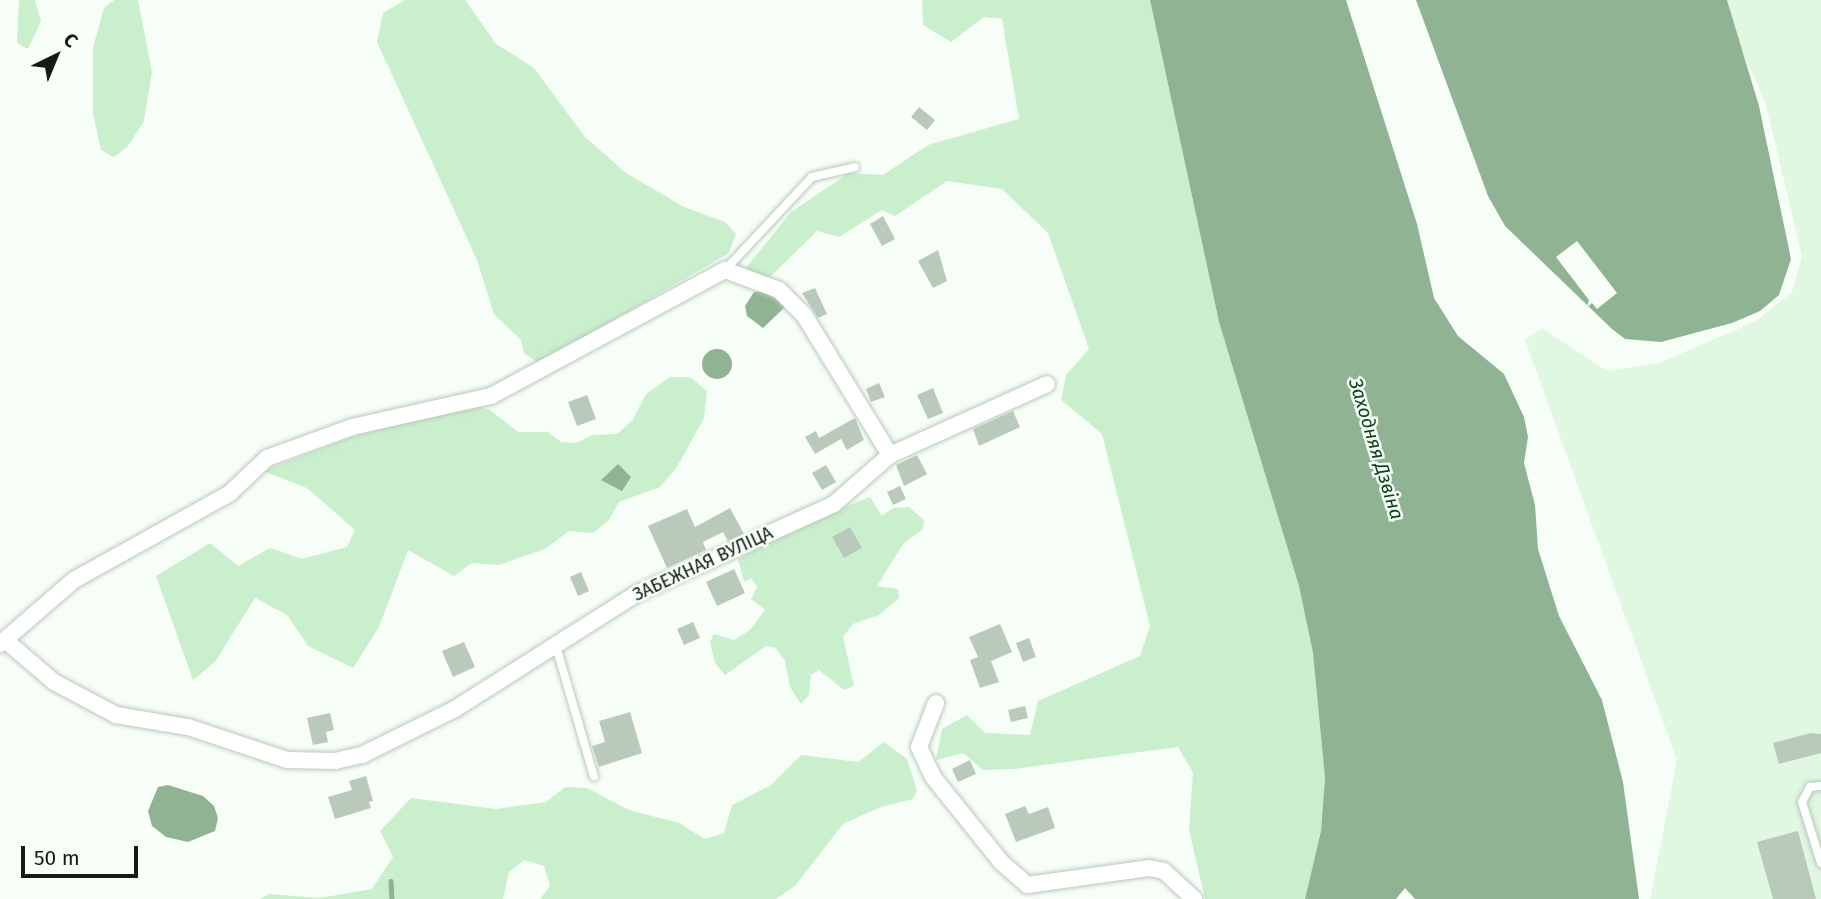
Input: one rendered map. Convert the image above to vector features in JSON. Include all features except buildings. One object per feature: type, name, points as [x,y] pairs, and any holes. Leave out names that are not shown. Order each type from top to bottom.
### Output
[{"type":"street","points":[[2,642],[65,586],[230,492],[267,458],[352,427],[491,396],[725,270],[779,290],[804,315],[890,455]]},
{"type":"street","name":"ЗАБЕЖНАЯ ВУЛІЦА","points":[[2,642],[54,682],[116,715],[188,727],[287,760],[323,762],[362,755],[455,709],[636,594],[834,504],[890,455],[1047,384]]},
{"type":"street","points":[[936,704],[919,747],[933,777],[1001,862],[1027,885],[1149,868],[1164,871],[1194,899]]},
{"type":"lane","points":[[725,270],[812,177],[855,167]]},
{"type":"lane","points":[[555,643],[594,778]]},
{"type":"lane","points":[[1821,786],[1810,787],[1802,802],[1821,863]]},
{"type":"shaded area","points":[[19,0],[35,0],[41,21],[28,49],[17,43]]},
{"type":"shaded area","points":[[114,0],[138,0],[152,72],[144,121],[128,146],[114,157],[101,150],[93,114],[93,47],[104,8]]},
{"type":"shaded area","points":[[405,0],[465,0],[496,44],[534,68],[585,137],[626,173],[684,207],[725,222],[736,234],[729,253],[539,363],[524,353],[521,340],[494,314],[477,260],[377,42],[383,13]]},
{"type":"shaded area","points":[[922,0],[1150,0],[1219,322],[1299,586],[1313,653],[1325,778],[1321,831],[1305,899],[1205,899],[1189,830],[1193,773],[1178,747],[1014,769],[983,770],[963,753],[936,760],[942,729],[967,715],[985,733],[1030,735],[1038,701],[1140,656],[1150,626],[1102,434],[1061,400],[1066,375],[1089,349],[1048,233],[1002,189],[947,181],[895,216],[882,210],[839,237],[817,231],[768,279],[745,269],[791,212],[849,173],[883,175],[928,145],[1019,119],[1002,19],[984,17],[951,42],[923,25]]},
{"type":"shaded area","points":[[1727,0],[1821,0],[1821,899],[1650,899],[1677,760],[1525,340],[1542,328],[1607,371],[1659,363],[1756,321],[1792,292],[1802,256],[1765,101],[1741,49]]},
{"type":"shaded area","points":[[670,377],[690,377],[707,391],[704,418],[677,467],[660,487],[619,502],[609,520],[593,533],[569,531],[545,549],[499,565],[472,563],[454,576],[408,550],[379,627],[353,668],[308,646],[287,615],[255,598],[215,662],[193,680],[156,576],[210,543],[238,566],[270,548],[302,559],[347,547],[355,530],[307,488],[263,471],[352,437],[471,405],[490,410],[518,432],[548,432],[561,442],[576,443],[592,435],[617,434],[632,421],[646,394]]},
{"type":"shaded area","points":[[870,497],[882,516],[893,508],[909,507],[924,520],[923,529],[903,544],[877,586],[898,589],[899,598],[879,615],[853,624],[843,637],[854,686],[844,690],[819,670],[811,675],[809,695],[801,704],[790,687],[785,661],[776,648],[766,646],[725,675],[715,663],[710,642],[714,634],[734,640],[750,630],[765,610],[751,599],[757,587],[751,578],[744,582],[738,559],[810,521]]},
{"type":"shaded area","points":[[884,742],[907,759],[917,790],[913,799],[878,808],[843,824],[795,886],[776,899],[540,899],[550,886],[544,866],[524,860],[509,872],[503,899],[260,899],[269,894],[320,898],[372,889],[393,857],[380,831],[411,798],[496,809],[546,802],[565,787],[587,788],[629,810],[679,823],[705,839],[724,833],[732,805],[771,785],[801,755],[858,762]]},
{"type":"water","name":"Заходняя Дзвіна","points":[[1150,0],[1346,0],[1417,224],[1434,298],[1458,336],[1504,374],[1524,417],[1528,437],[1524,463],[1535,505],[1538,549],[1559,616],[1602,700],[1623,782],[1639,899],[1415,899],[1405,888],[1396,899],[1305,899],[1321,831],[1325,778],[1313,653],[1299,586],[1219,322]]},
{"type":"water","points":[[1416,0],[1727,0],[1759,106],[1791,259],[1779,295],[1760,311],[1732,323],[1661,342],[1625,339],[1612,329],[1505,226],[1488,196]]},
{"type":"water","points":[[766,291],[785,307],[763,328],[747,316],[745,306],[754,292]]},
{"type":"water","points":[[717,349],[728,353],[732,364],[728,375],[717,379],[706,375],[702,364],[706,353]]},
{"type":"water","points":[[618,464],[631,477],[622,491],[601,480]]},
{"type":"water","points":[[168,785],[203,796],[214,806],[218,818],[215,831],[188,842],[166,837],[152,826],[148,811],[158,787]]},
{"type":"pier","points":[[1577,241],[1617,293],[1597,309],[1592,303],[1587,307],[1589,300],[1556,257]]},
{"type":"waterway","points":[[391,881],[392,899]]}]
